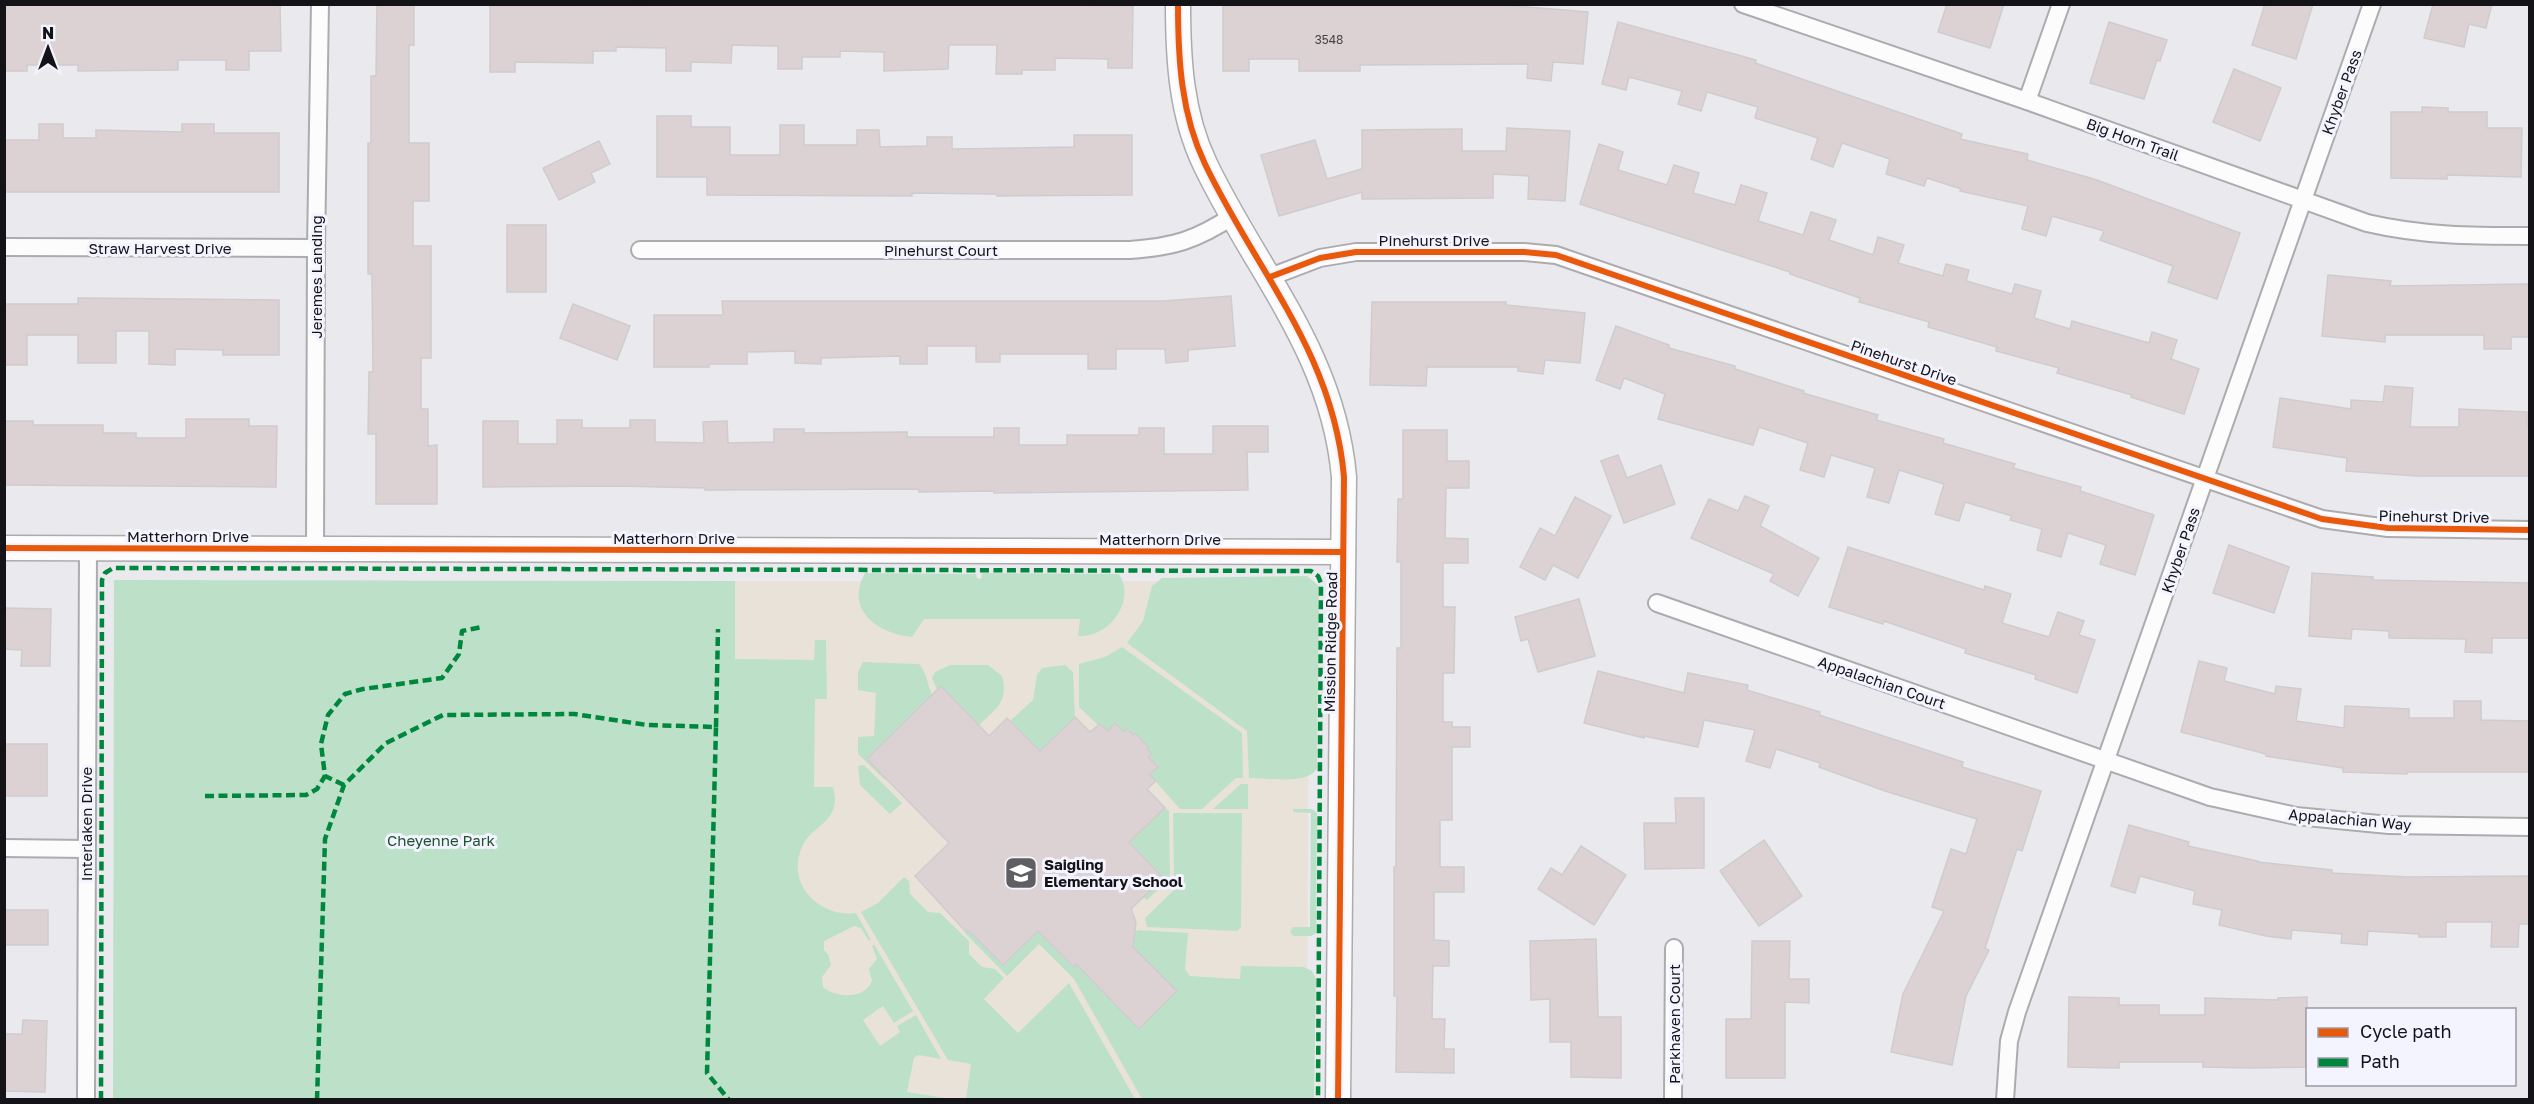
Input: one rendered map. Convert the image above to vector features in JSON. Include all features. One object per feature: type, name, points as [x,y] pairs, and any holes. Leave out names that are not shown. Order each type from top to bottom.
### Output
[{"type":"street","name":"Jeremes Landing","points":[[315,549],[320,4]]},
{"type":"street","name":"Mission Ridge Road","points":[[1178,4],[1178,38],[1184,103],[1204,163],[1270,277],[1325,388],[1337,425],[1344,477],[1338,1100]]},
{"type":"street","name":"Big Horn Trail","points":[[1743,4],[2027,101],[2367,223],[2407,232],[2444,236],[2529,236]]},
{"type":"street","points":[[2027,101],[2061,4]]},
{"type":"street","name":"Khyber Pass","points":[[2005,1100],[2009,1041],[2017,1012],[2107,762],[2372,4]]},
{"type":"street","name":"Pinehurst Court","points":[[640,250],[1159,248],[1187,242],[1233,216]]},
{"type":"street","name":"Straw Harvest Drive","points":[[4,247],[316,248]]},
{"type":"street","name":"Pinehurst Drive","points":[[1270,277],[1320,258],[1356,252],[1524,252],[1556,255],[2322,519],[2388,528],[2529,530]]},
{"type":"street","name":"Matterhorn Drive","points":[[4,548],[1343,552]]},
{"type":"street","name":"Interlaken Drive","points":[[86,1100],[88,548]]},
{"type":"street","name":"Appalachian Court","points":[[1657,603],[2107,762]]},
{"type":"street","name":"Appalachian Way","points":[[2107,762],[2210,797],[2296,816],[2389,825],[2529,826]]},
{"type":"street","points":[[4,849],[86,849]]},
{"type":"street","name":"Parkhaven Court","points":[[1673,1100],[1674,948]]},
{"type":"shaded area","name":"Saigling Elementary School","points":[[735,581],[1309,581],[1307,1099],[769,1099],[734,1055]]},
{"type":"green space","points":[[865,573],[976,574],[977,578],[981,579],[982,573],[1119,574],[1124,585],[1124,596],[1122,606],[1109,625],[1089,635],[1078,636],[1080,619],[924,619],[912,637],[887,631],[868,618],[859,598],[860,586]]},
{"type":"green space","points":[[1307,576],[1319,586],[1317,768],[1306,777],[1297,779],[1249,778],[1247,731],[1127,643],[1143,621],[1152,586],[1162,578]]},
{"type":"green space","name":"Cheyenne Park","points":[[114,580],[735,581],[735,659],[814,660],[815,640],[826,640],[827,699],[815,699],[814,787],[833,787],[835,805],[823,824],[810,835],[803,845],[798,859],[798,872],[808,895],[829,910],[856,913],[871,940],[869,941],[861,928],[854,926],[824,941],[824,950],[828,954],[831,965],[822,977],[823,987],[842,995],[863,992],[872,981],[869,969],[877,959],[872,946],[874,944],[913,1011],[894,1023],[883,1006],[863,1020],[880,1046],[900,1032],[897,1026],[916,1015],[941,1059],[918,1055],[914,1058],[907,1092],[951,1099],[113,1099]]},
{"type":"green space","points":[[1122,647],[1242,733],[1243,778],[1236,778],[1202,809],[1180,809],[1149,774],[1157,767],[1148,757],[1152,754],[1147,749],[1148,747],[1136,734],[1133,735],[1128,729],[1124,732],[1115,723],[1108,731],[1079,707],[1079,664],[1105,657]]},
{"type":"green space","points":[[863,662],[919,664],[932,695],[867,759],[887,779],[885,780],[858,754],[858,737],[874,736],[876,693],[858,690],[858,672]]},
{"type":"green space","points":[[950,665],[988,665],[1002,676],[1004,692],[1000,704],[979,725],[941,687],[937,690],[932,678],[935,672]]},
{"type":"green space","points":[[1065,665],[1073,672],[1075,717],[1040,751],[1010,721],[1033,700],[1037,675],[1042,668]]},
{"type":"green space","points":[[864,765],[902,803],[890,814],[860,785],[858,766]]},
{"type":"green space","points":[[1241,784],[1248,784],[1248,809],[1213,809]]},
{"type":"green space","points":[[1165,808],[1169,811],[1170,875],[1167,881],[1147,900],[1144,897],[1163,878],[1129,842]]},
{"type":"green space","points":[[1293,809],[1312,809],[1317,813],[1316,933],[1311,936],[1294,936],[1290,932],[1293,927],[1310,927],[1311,813],[1293,812]]},
{"type":"green space","points":[[1173,813],[1242,813],[1241,927],[1237,931],[1147,927],[1145,918],[1174,890]]},
{"type":"green space","points":[[904,877],[909,881],[910,894],[928,912],[940,913],[969,941],[969,954],[982,967],[995,969],[1004,978],[984,999],[1018,1033],[1069,983],[1135,1099],[966,1099],[971,1064],[948,1060],[861,912],[878,903]]},
{"type":"green space","points":[[1137,930],[1188,933],[1185,969],[1190,976],[1240,979],[1241,966],[1304,967],[1312,971],[1316,979],[1314,1099],[1142,1099],[1074,979],[1039,944],[1007,976],[965,933],[969,931],[1003,965],[1038,931],[1073,967],[1076,964],[1139,1028],[1177,991],[1129,943]]},
{"type":"building","points":[[4,4],[280,4],[281,51],[249,51],[249,70],[226,70],[226,60],[178,60],[178,70],[78,71],[78,65],[27,65],[27,71],[4,71]]},
{"type":"building","points":[[377,4],[414,4],[414,45],[409,45],[409,143],[429,143],[429,201],[413,201],[413,246],[431,246],[431,358],[421,358],[421,409],[428,409],[428,446],[437,445],[437,504],[376,504],[376,434],[368,434],[369,372],[373,372],[372,274],[368,274],[368,143],[371,143],[371,76],[376,76]]},
{"type":"building","points":[[984,4],[1133,6],[1132,68],[1108,68],[1108,59],[1055,58],[1055,70],[1022,70],[1022,74],[996,74],[997,45],[949,45],[948,69],[884,71],[884,52],[840,51],[840,57],[802,57],[802,69],[778,69],[778,46],[732,45],[731,63],[691,62],[691,71],[666,71],[666,48],[616,47],[616,51],[593,51],[593,63],[515,62],[515,72],[490,72],[490,6]]},
{"type":"building","points":[[1947,4],[2004,4],[1990,48],[1938,32]]},
{"type":"building","points":[[2265,4],[2313,4],[2296,59],[2252,45]]},
{"type":"building","points":[[2433,4],[2492,4],[2486,28],[2469,24],[2464,47],[2424,38]]},
{"type":"building","points":[[1223,6],[1514,6],[1588,12],[1583,64],[1553,62],[1551,81],[1527,78],[1528,64],[1360,65],[1360,71],[1299,71],[1299,59],[1249,59],[1249,71],[1223,71]]},
{"type":"building","points":[[1618,22],[1756,60],[1755,63],[1962,134],[1960,139],[2028,154],[2027,160],[2094,179],[2240,233],[2217,299],[2168,282],[2173,266],[2100,240],[2104,231],[2052,216],[2046,236],[2022,229],[2028,206],[1960,191],[1961,189],[1927,178],[1924,186],[1886,174],[1890,159],[1842,143],[1833,167],[1811,159],[1818,138],[1755,118],[1758,107],[1707,92],[1701,111],[1678,104],[1682,91],[1629,77],[1626,90],[1602,84]]},
{"type":"building","points":[[2109,22],[2167,40],[2160,61],[2157,60],[2144,99],[2090,83]]},
{"type":"building","points":[[2234,69],[2281,88],[2260,141],[2213,122]]},
{"type":"building","points":[[2422,107],[2448,108],[2448,112],[2487,112],[2487,128],[2522,128],[2521,177],[2447,175],[2447,179],[2391,178],[2391,112],[2422,112]]},
{"type":"building","points":[[657,116],[691,116],[691,127],[730,127],[730,155],[780,155],[780,125],[804,125],[804,145],[857,145],[857,130],[879,130],[880,147],[927,146],[927,137],[952,137],[952,149],[1074,147],[1074,135],[1132,135],[1132,195],[997,196],[997,194],[912,193],[912,196],[707,195],[707,177],[657,177]]},
{"type":"building","points":[[39,124],[63,124],[63,138],[96,138],[96,130],[182,132],[182,124],[214,124],[214,133],[279,133],[279,192],[4,192],[4,140],[39,140]]},
{"type":"building","points":[[1507,128],[1570,131],[1565,201],[1528,199],[1529,176],[1493,174],[1493,198],[1362,199],[1362,192],[1279,216],[1261,155],[1315,140],[1327,179],[1362,169],[1362,130],[1462,129],[1462,151],[1506,151]]},
{"type":"building","points":[[599,141],[610,164],[591,173],[595,182],[559,200],[543,168]]},
{"type":"building","points":[[1599,144],[1623,152],[1618,170],[1667,185],[1674,165],[1699,173],[1693,193],[1735,205],[1741,185],[1767,193],[1758,221],[1803,235],[1811,212],[1836,220],[1829,240],[1873,255],[1878,237],[1904,245],[1898,263],[1943,276],[1946,264],[1969,270],[1966,281],[2012,294],[2015,284],[2041,291],[2034,318],[2070,329],[2072,321],[2149,343],[2152,332],[2177,340],[2171,359],[2199,369],[2184,414],[2131,397],[2132,395],[2057,373],[2059,368],[1996,351],[1997,347],[1928,327],[1929,322],[1859,302],[1860,298],[1790,274],[1790,272],[1580,204]]},
{"type":"building","points":[[507,225],[546,225],[546,292],[507,292]]},
{"type":"building","points":[[2328,275],[2391,281],[2390,286],[2529,284],[2529,337],[2511,337],[2511,349],[2484,349],[2484,335],[2385,335],[2385,342],[2322,336]]},
{"type":"building","points":[[1231,296],[1235,346],[1188,350],[1188,361],[1166,363],[1165,349],[1116,349],[1116,369],[1088,369],[1088,354],[1000,354],[1000,362],[976,362],[976,346],[927,346],[927,364],[900,364],[900,356],[821,358],[821,364],[795,363],[795,351],[747,352],[747,364],[654,367],[654,315],[723,315],[722,301],[1163,301]]},
{"type":"building","points":[[78,298],[279,300],[279,355],[223,355],[223,350],[175,349],[175,365],[149,364],[149,331],[116,331],[116,363],[78,363],[78,335],[27,335],[27,365],[4,365],[4,304],[78,304]]},
{"type":"building","points":[[1372,302],[1506,302],[1506,305],[1585,313],[1580,363],[1545,360],[1543,374],[1518,371],[1518,367],[1427,367],[1426,386],[1370,385]]},
{"type":"building","points":[[573,304],[630,326],[617,360],[560,338]]},
{"type":"building","points":[[1616,326],[1669,345],[1669,348],[1735,366],[1735,369],[1804,391],[1803,393],[1878,415],[1876,420],[1944,439],[1943,443],[2015,464],[2013,468],[2081,487],[2080,491],[2154,515],[2135,575],[2100,564],[2106,545],[2068,533],[2061,557],[2037,550],[2042,529],[2010,520],[2012,516],[1965,502],[1959,521],[1935,514],[1944,484],[1899,470],[1889,503],[1867,497],[1875,468],[1831,455],[1824,477],[1800,470],[1808,443],[1759,427],[1753,445],[1658,419],[1665,394],[1624,378],[1620,389],[1596,380]]},
{"type":"building","points":[[2385,386],[2413,388],[2410,427],[2459,427],[2459,409],[2527,412],[2529,476],[2417,476],[2346,471],[2347,458],[2273,447],[2280,398],[2351,409],[2351,400],[2383,402]]},
{"type":"building","points":[[186,419],[249,419],[249,426],[277,426],[276,487],[4,485],[4,421],[33,421],[33,425],[103,425],[103,433],[136,433],[136,438],[186,438]]},
{"type":"building","points":[[557,420],[582,420],[582,428],[630,428],[630,420],[655,420],[655,442],[704,443],[703,422],[727,421],[728,443],[774,442],[774,429],[804,429],[804,433],[907,432],[907,437],[994,437],[994,428],[1019,428],[1019,445],[1067,445],[1067,435],[1139,435],[1139,428],[1164,428],[1164,454],[1213,454],[1213,426],[1268,426],[1268,452],[1247,452],[1248,490],[994,493],[994,491],[919,492],[919,489],[705,490],[705,488],[617,486],[483,487],[483,421],[518,421],[518,444],[557,444]]},
{"type":"building","points":[[1403,430],[1447,430],[1447,461],[1469,461],[1469,488],[1446,488],[1445,538],[1468,539],[1468,563],[1443,563],[1443,607],[1455,607],[1454,673],[1443,673],[1443,722],[1452,722],[1452,727],[1470,727],[1470,747],[1452,747],[1452,820],[1440,820],[1440,867],[1464,867],[1464,892],[1434,892],[1434,940],[1449,941],[1449,966],[1433,966],[1432,1019],[1445,1019],[1444,1049],[1454,1049],[1454,1073],[1396,1072],[1394,867],[1396,867],[1397,648],[1401,648],[1401,562],[1397,562],[1398,499],[1403,499]]},
{"type":"building","points":[[1618,455],[1627,478],[1661,465],[1675,504],[1624,523],[1601,461]]},
{"type":"building","points":[[1745,496],[1769,506],[1760,526],[1819,558],[1798,596],[1770,581],[1774,574],[1691,538],[1709,499],[1738,511]]},
{"type":"building","points":[[1575,497],[1611,516],[1578,578],[1553,565],[1545,580],[1520,567],[1540,528],[1555,536]]},
{"type":"building","points":[[2229,545],[2289,567],[2274,613],[2213,593]]},
{"type":"building","points":[[1848,547],[1984,590],[1985,586],[2011,594],[2002,623],[2049,637],[2058,612],[2084,621],[2079,635],[2095,640],[2077,693],[2035,679],[2036,675],[1965,653],[1966,649],[1884,621],[1883,624],[1829,607]]},
{"type":"building","points":[[2312,573],[2373,577],[2373,580],[2529,583],[2529,638],[2492,638],[2492,653],[2465,652],[2466,639],[2389,638],[2389,631],[2352,629],[2351,639],[2309,636]]},
{"type":"building","points":[[1579,599],[1595,656],[1538,672],[1528,639],[1521,641],[1515,617]]},
{"type":"building","points":[[4,608],[51,609],[50,666],[21,666],[22,650],[4,649]]},
{"type":"building","points":[[2199,661],[2227,668],[2224,681],[2275,694],[2276,686],[2301,689],[2296,721],[2344,728],[2345,706],[2409,709],[2409,718],[2454,718],[2454,701],[2481,701],[2481,720],[2529,721],[2529,772],[2407,772],[2407,774],[2343,772],[2343,768],[2266,756],[2266,754],[2181,732]]},
{"type":"building","points":[[1598,671],[1684,693],[1688,673],[1748,685],[1747,690],[1820,712],[1819,715],[1963,762],[1962,767],[2041,791],[2022,851],[2017,849],[1985,948],[1989,950],[1966,996],[1952,1065],[1891,1052],[1903,994],[1944,911],[1932,907],[1951,849],[1966,854],[1977,819],[1888,792],[1819,767],[1820,763],[1776,749],[1770,768],[1746,761],[1755,730],[1704,720],[1698,747],[1644,736],[1644,738],[1584,723]]},
{"type":"building","points":[[941,686],[989,736],[1007,718],[1040,751],[1075,717],[1090,732],[1100,724],[1108,731],[1115,723],[1124,732],[1127,729],[1133,735],[1135,733],[1148,747],[1147,749],[1152,754],[1148,757],[1158,767],[1149,774],[1156,781],[1147,789],[1165,808],[1129,842],[1163,878],[1131,909],[1136,922],[1133,947],[1177,991],[1139,1029],[1076,964],[1074,967],[1038,931],[1003,965],[969,931],[966,932],[915,876],[949,843],[867,759]]},
{"type":"building","points":[[4,744],[47,744],[47,796],[4,796]]},
{"type":"building","points":[[1675,798],[1704,798],[1704,868],[1645,869],[1644,823],[1676,823]]},
{"type":"building","points":[[2129,825],[2189,842],[2188,846],[2258,862],[2332,870],[2332,873],[2408,877],[2529,876],[2529,924],[2519,924],[2518,947],[2491,947],[2492,922],[2446,922],[2446,937],[2419,937],[2419,934],[2368,931],[2367,945],[2341,943],[2342,934],[2292,930],[2291,939],[2266,936],[2219,925],[2222,910],[2193,904],[2195,891],[2140,876],[2135,893],[2111,886]]},
{"type":"building","points":[[1764,840],[1802,896],[1759,926],[1720,871]]},
{"type":"building","points":[[1581,846],[1626,875],[1594,925],[1538,889],[1551,868],[1562,875]]},
{"type":"building","points":[[4,910],[48,910],[48,945],[4,945]]},
{"type":"building","points":[[1596,939],[1598,1017],[1621,1017],[1621,1078],[1571,1077],[1571,1042],[1550,1042],[1550,999],[1531,1000],[1530,941]]},
{"type":"building","points":[[1752,941],[1790,941],[1789,979],[1809,979],[1809,1003],[1785,1002],[1785,1078],[1726,1078],[1726,1019],[1751,1019]]},
{"type":"building","points":[[2069,997],[2119,998],[2119,1005],[2159,1005],[2159,1015],[2205,1015],[2205,998],[2278,1000],[2278,998],[2307,997],[2306,1067],[2203,1067],[2203,1062],[2119,1062],[2119,1068],[2068,1067]]},
{"type":"building","points":[[23,1020],[47,1021],[45,1092],[4,1091],[4,1034],[22,1034]]},
{"type":"marked path","points":[[101,1100],[102,580],[105,573],[113,568],[1311,571],[1318,576],[1321,583],[1318,1100]]},
{"type":"marked path","points":[[344,785],[325,776],[321,744],[328,715],[345,694],[363,689],[442,678],[459,654],[462,631],[482,627]]},
{"type":"marked path","points":[[716,727],[718,629]]},
{"type":"marked path","points":[[317,1100],[325,839],[344,785],[386,743],[443,715],[574,714],[647,725],[716,727],[707,1073],[729,1100]]},
{"type":"marked path","points":[[205,796],[306,795],[317,789],[325,776]]},
{"type":"cycle path","points":[[1178,4],[1182,86],[1197,145],[1225,203],[1309,351],[1325,390],[1337,432],[1344,477],[1338,1100]]},
{"type":"cycle path","points":[[1270,277],[1320,258],[1356,252],[1524,252],[1556,255],[2322,519],[2388,528],[2530,530]]},
{"type":"cycle path","points":[[4,548],[1343,552]]},
{"type":"place","name":"Saigling Elementary School","points":[[1021,873]]}]
